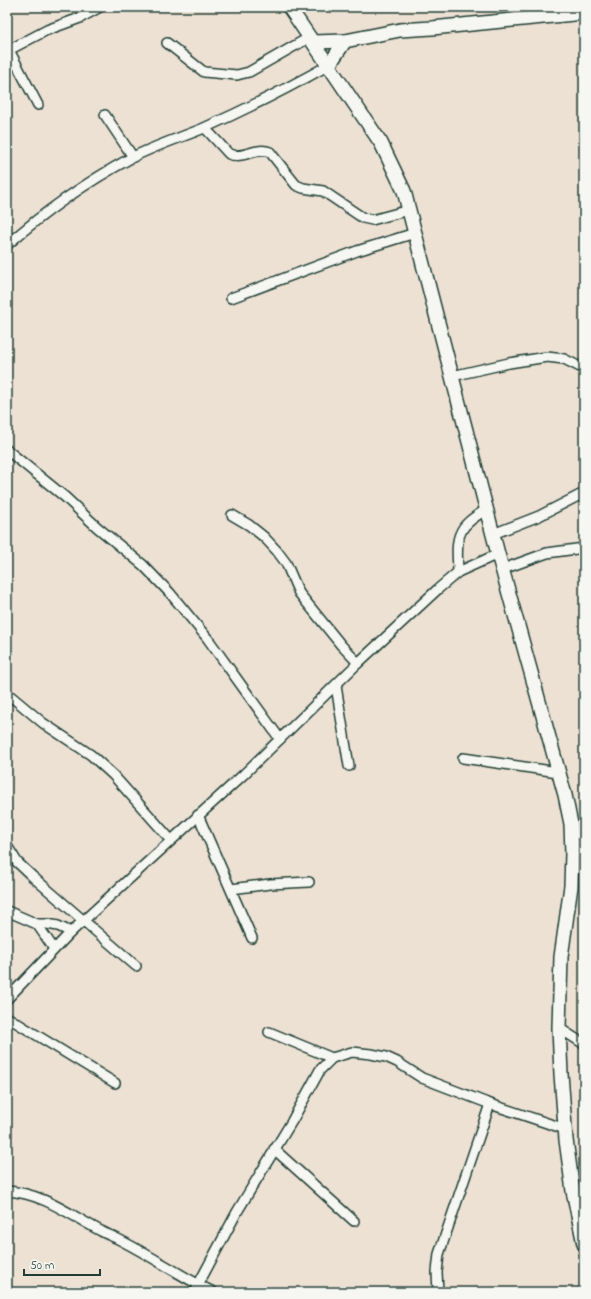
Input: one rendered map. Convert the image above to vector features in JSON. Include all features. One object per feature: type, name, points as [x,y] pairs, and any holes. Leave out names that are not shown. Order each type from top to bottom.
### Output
[{"type":"street","points":[[38,105],[8,50],[47,30],[80,18],[100,7]]},
{"type":"street","points":[[289,7],[381,142],[404,191],[498,554],[571,824],[571,886],[561,957],[559,1028],[565,1129],[573,1191],[584,1244]]},
{"type":"street","points":[[167,43],[204,72],[237,75],[249,72],[311,40],[345,41],[416,28],[432,28],[584,14]]},
{"type":"street","points":[[7,245],[60,203],[95,179],[133,157],[205,128],[277,94],[329,65],[345,41]]},
{"type":"street","points":[[105,115],[133,157]]},
{"type":"street","points":[[205,128],[229,154],[237,156],[260,150],[270,152],[296,185],[303,188],[323,191],[363,218],[372,220],[408,210]]},
{"type":"street","points":[[231,298],[357,251],[415,233]]},
{"type":"street","points":[[452,376],[509,363],[547,357],[564,359],[584,369]]},
{"type":"street","points":[[7,450],[143,565],[170,593],[208,639],[280,739]]},
{"type":"street","points":[[493,534],[539,516],[584,493]]},
{"type":"street","points":[[458,572],[458,541],[461,531],[467,524],[487,509]]},
{"type":"street","points":[[232,515],[249,525],[264,537],[277,551],[286,563],[299,593],[341,645],[358,663]]},
{"type":"street","points":[[503,569],[547,554],[584,548]]},
{"type":"street","points":[[7,999],[71,932],[198,816],[336,686],[358,663],[438,589],[458,572],[498,554]]},
{"type":"street","points":[[336,686],[349,766]]},
{"type":"street","points":[[7,693],[43,723],[91,755],[114,774],[171,840]]},
{"type":"street","points":[[464,758],[558,772]]},
{"type":"street","points":[[198,816],[252,938]]},
{"type":"street","points":[[7,846],[17,862],[33,878],[136,966]]},
{"type":"street","points":[[231,889],[270,884],[309,882]]},
{"type":"street","points":[[7,911],[37,924],[58,926],[71,932]]},
{"type":"street","points":[[37,924],[54,949]]},
{"type":"street","points":[[7,1017],[115,1083]]},
{"type":"street","points":[[559,1028],[584,1044]]},
{"type":"street","points":[[270,1032],[332,1058]]},
{"type":"street","points":[[197,1289],[237,1212],[292,1121],[320,1070],[332,1058],[352,1052],[371,1054],[386,1058],[397,1062],[422,1078],[490,1104],[565,1129]]},
{"type":"street","points":[[438,1292],[437,1272],[439,1254],[490,1104]]},
{"type":"street","points":[[274,1149],[354,1221]]},
{"type":"street","points":[[7,1191],[21,1192],[55,1205],[118,1239],[197,1289],[213,1292]]}]
